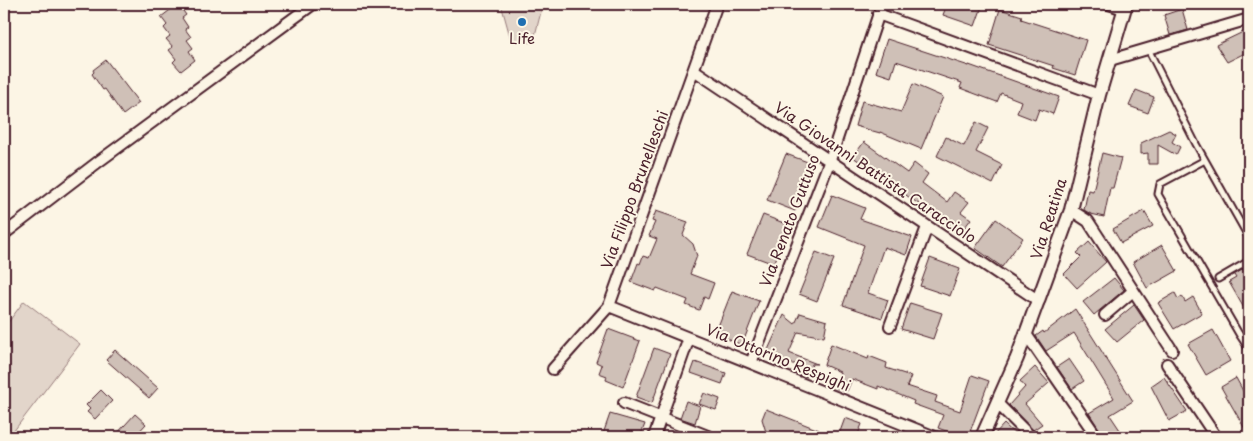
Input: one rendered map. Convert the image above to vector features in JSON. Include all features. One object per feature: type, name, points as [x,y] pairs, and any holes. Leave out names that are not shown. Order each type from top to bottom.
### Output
[{"type":"street","points":[[4,234],[98,162],[313,4]]},
{"type":"street","name":"Via Filippo Brunelleschi","points":[[553,369],[609,306],[718,4]]},
{"type":"street","name":"Via Renato Guttuso","points":[[751,363],[830,160],[882,4]]},
{"type":"street","points":[[1109,4],[1125,7]]},
{"type":"street","name":"Via Reatina","points":[[982,437],[1018,358],[1071,210],[1099,95],[1125,7]]},
{"type":"street","points":[[878,14],[1099,95]]},
{"type":"street","points":[[1110,60],[1249,19]]},
{"type":"street","name":"Via Giovanni Battista Caracciolo","points":[[694,70],[1038,301]]},
{"type":"street","points":[[1071,210],[1088,221],[1172,350]]},
{"type":"street","points":[[890,326],[927,226]]},
{"type":"street","points":[[1105,315],[1133,291]]},
{"type":"street","name":"Via Ottorino Respighi","points":[[609,306],[935,437]]},
{"type":"street","points":[[1026,334],[1097,437]]},
{"type":"street","points":[[654,437],[689,338]]},
{"type":"street","points":[[1167,364],[1216,437]]},
{"type":"street","points":[[624,403],[710,437]]},
{"type":"street","points":[[997,403],[1031,437]]},
{"type":"lane","points":[[1147,49],[1205,160],[1249,238]]},
{"type":"lane","points":[[1205,160],[1160,184],[1158,194],[1249,349]]},
{"type":"lane","points":[[1218,279],[1249,261]]},
{"type":"shaded area","name":"Life","points":[[501,4],[543,4],[533,43],[511,40]]},
{"type":"shaded area","points":[[24,301],[80,344],[13,432],[4,425],[4,328]]},
{"type":"building","points":[[178,4],[186,15],[182,18],[188,27],[185,29],[191,37],[187,40],[193,48],[189,51],[195,60],[181,71],[173,62],[176,59],[169,50],[173,47],[166,39],[170,36],[164,28],[167,25],[161,17]]},
{"type":"building","points":[[947,4],[983,4],[975,26],[943,15]]},
{"type":"building","points":[[1000,9],[1022,16],[1021,19],[1086,40],[1075,75],[1053,68],[1054,66],[989,45]]},
{"type":"building","points":[[1182,9],[1188,30],[1170,35],[1164,15]]},
{"type":"building","points":[[1243,32],[1249,43],[1249,51],[1227,62],[1216,45]]},
{"type":"building","points":[[887,39],[969,65],[1059,97],[1053,114],[1039,109],[1035,120],[1017,113],[1021,101],[1001,93],[997,102],[960,88],[962,83],[896,61],[891,77],[876,72]]},
{"type":"building","points":[[106,60],[139,103],[123,115],[92,74],[93,70]]},
{"type":"building","points":[[913,84],[943,97],[921,149],[880,132],[855,126],[862,101],[901,112]]},
{"type":"building","points":[[1136,90],[1154,97],[1148,113],[1129,106]]},
{"type":"building","points":[[976,122],[988,128],[976,152],[1002,165],[993,184],[937,156],[946,137],[964,146]]},
{"type":"building","points":[[1169,130],[1176,134],[1172,142],[1180,147],[1176,155],[1158,145],[1158,164],[1148,164],[1148,153],[1141,154],[1141,143]]},
{"type":"building","points":[[864,142],[907,173],[914,163],[928,174],[922,183],[947,202],[954,192],[969,202],[961,212],[971,219],[959,235],[929,211],[853,157]]},
{"type":"building","points":[[1102,153],[1121,158],[1113,188],[1110,188],[1104,217],[1084,210],[1088,190],[1093,191]]},
{"type":"building","points":[[786,154],[813,164],[795,211],[767,200]]},
{"type":"building","points":[[832,195],[865,208],[860,219],[912,237],[906,255],[884,247],[868,293],[888,300],[882,318],[843,305],[864,245],[819,227]]},
{"type":"building","points":[[656,211],[688,222],[683,235],[693,244],[697,256],[690,274],[714,283],[708,299],[704,297],[699,310],[686,305],[688,300],[657,288],[655,291],[631,282],[638,263],[640,264],[643,256],[649,258],[657,239],[649,236],[655,222],[652,221]]},
{"type":"building","points":[[1144,211],[1153,226],[1121,243],[1113,229]]},
{"type":"building","points":[[763,215],[789,225],[774,264],[747,254]]},
{"type":"building","points":[[996,219],[1023,238],[1002,267],[975,248]]},
{"type":"building","points":[[1089,242],[1106,262],[1077,288],[1064,274],[1081,257],[1077,253]]},
{"type":"building","points":[[1162,245],[1177,271],[1147,288],[1133,262]]},
{"type":"building","points":[[816,252],[834,259],[817,301],[799,294]]},
{"type":"building","points":[[930,258],[960,269],[950,296],[920,286]]},
{"type":"building","points":[[1245,268],[1249,275],[1249,317],[1229,282],[1236,278],[1234,275]]},
{"type":"building","points":[[1114,278],[1124,290],[1094,315],[1083,302]]},
{"type":"building","points":[[732,291],[759,301],[742,345],[715,334]]},
{"type":"building","points":[[1175,293],[1178,299],[1182,296],[1185,302],[1193,297],[1202,313],[1174,329],[1158,303]]},
{"type":"building","points":[[910,303],[942,313],[933,339],[901,329]]},
{"type":"building","points":[[1134,305],[1144,320],[1117,342],[1105,329]]},
{"type":"building","points":[[1075,309],[1133,401],[1110,415],[1120,430],[1109,437],[1104,437],[1089,413],[1114,398],[1074,333],[1046,351],[1036,336],[1043,331],[1044,333]]},
{"type":"building","points":[[800,313],[827,321],[824,337],[798,332],[789,353],[817,364],[812,364],[807,377],[794,372],[797,364],[779,364],[767,352],[784,315],[795,324]]},
{"type":"building","points":[[608,329],[640,341],[623,387],[606,380],[607,376],[599,373],[602,365],[596,362]]},
{"type":"building","points":[[1213,330],[1230,361],[1206,375],[1188,344]]},
{"type":"building","points":[[831,344],[868,359],[869,356],[887,363],[886,368],[911,376],[907,386],[937,396],[935,402],[960,411],[972,375],[989,381],[968,437],[962,437],[938,428],[943,415],[913,404],[914,401],[878,386],[878,389],[852,379],[847,391],[835,388],[840,372],[824,365]]},
{"type":"building","points":[[654,348],[670,354],[652,403],[636,397]]},
{"type":"building","points":[[115,350],[158,388],[149,398],[106,360]]},
{"type":"building","points":[[1069,359],[1084,381],[1072,389],[1057,367]]},
{"type":"building","points":[[695,362],[726,373],[722,384],[691,373]]},
{"type":"building","points":[[1035,367],[1049,383],[1025,404],[1042,424],[1033,430],[1009,405],[1025,387],[1020,381]]},
{"type":"building","points":[[1164,377],[1187,411],[1169,421],[1151,386]]},
{"type":"building","points":[[1236,378],[1249,402],[1249,436],[1221,387]]},
{"type":"building","points":[[101,390],[112,401],[95,419],[87,412],[90,409],[86,405]]},
{"type":"building","points":[[704,393],[720,399],[716,410],[699,404]]},
{"type":"building","points":[[686,401],[700,406],[695,423],[680,418]]},
{"type":"building","points":[[766,409],[819,430],[816,437],[781,437],[766,432],[762,419]]},
{"type":"building","points":[[135,414],[146,424],[134,437],[114,437]]},
{"type":"building","points":[[610,414],[645,424],[640,437],[613,437],[603,434]]},
{"type":"building","points":[[845,418],[862,424],[857,437],[838,437]]},
{"type":"building","points":[[1004,424],[1018,437],[992,437]]},
{"type":"place","name":"Life","points":[[522,22]]}]
